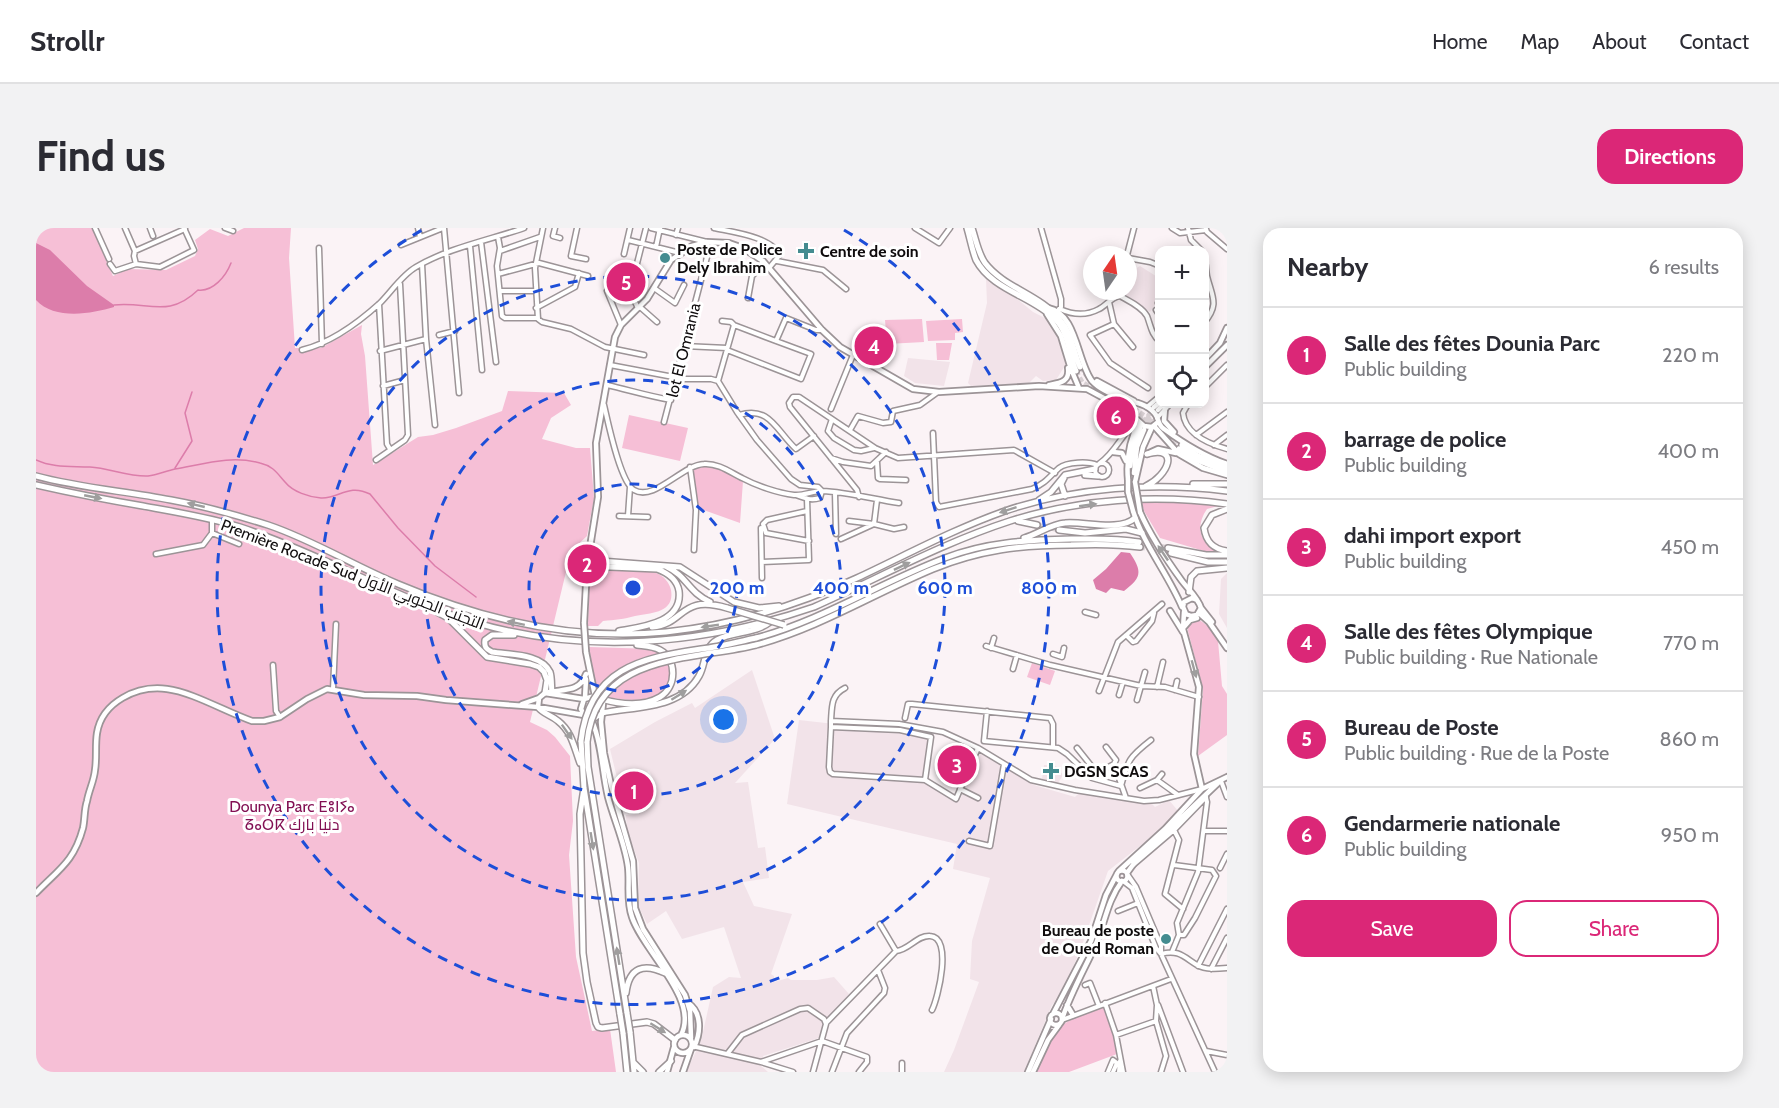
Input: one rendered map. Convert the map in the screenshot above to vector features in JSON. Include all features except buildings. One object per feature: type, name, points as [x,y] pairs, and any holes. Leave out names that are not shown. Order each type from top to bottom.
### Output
[{"type":"highway","points":[[967,228],[976,259],[988,275],[1047,310]]},
{"type":"highway","points":[[972,228],[980,255],[991,270],[1047,310],[1065,334],[1080,369]]},
{"type":"highway","points":[[1181,447],[1198,456],[1227,466]]},
{"type":"highway","points":[[1181,447],[1206,465],[1227,473]]},
{"type":"highway","points":[[1144,487],[1162,476],[1168,463],[1163,453],[1147,454]]},
{"type":"highway","points":[[1065,496],[1061,484],[1066,478],[1097,468]]},
{"type":"highway","points":[[1036,502],[1051,492],[1065,475],[1097,468]]},
{"type":"highway","name":"Première Rocade Sud التجنب الجنوبي الأول","points":[[36,476],[225,512],[272,526],[398,584],[472,611],[551,630],[606,634],[656,633],[703,627],[757,616],[795,604],[856,578],[978,521],[1036,502],[1065,496],[1144,487],[1167,487]]},
{"type":"highway","points":[[1167,487],[1185,484],[1227,484]]},
{"type":"highway","name":"Première Rocade Sud التجنب الجنوبي الأول","points":[[36,485],[212,520],[287,544],[414,600],[475,622],[545,638],[612,643],[704,636],[773,620],[813,607],[942,547],[1010,521],[1072,507],[1150,498],[1227,504]]},
{"type":"highway","points":[[1167,487],[1227,491]]},
{"type":"highway","points":[[1227,509],[1212,514],[1204,528],[1207,540],[1227,553]]},
{"type":"highway","points":[[756,641],[805,622],[943,559],[976,548],[1013,541],[1063,523],[1108,525],[1127,523],[1135,518]]},
{"type":"highway","points":[[1010,521],[1037,525]]},
{"type":"highway","points":[[1059,530],[1085,533],[1126,529],[1142,533]]},
{"type":"highway","points":[[627,1072],[582,768],[585,721],[593,702],[607,682],[627,667],[646,659],[671,653],[756,641],[825,620],[905,581],[977,553],[1023,546],[1140,544],[1105,539],[1013,541]]},
{"type":"highway","points":[[1227,553],[1206,555],[1170,551],[1208,562],[1227,562]]},
{"type":"highway","points":[[587,563],[657,569],[672,576],[679,595],[675,609],[662,620],[638,628]]},
{"type":"highway","points":[[603,564],[680,567],[728,599],[740,604],[766,608],[795,604]]},
{"type":"highway","points":[[658,565],[680,574],[693,592],[714,604],[784,624],[805,622]]},
{"type":"highway","points":[[1189,592],[1191,577],[1197,571],[1227,568]]},
{"type":"highway","points":[[414,600],[448,618],[487,657],[539,667],[547,680],[548,692]]},
{"type":"highway","points":[[606,634],[663,625],[687,608],[698,604],[714,604]]},
{"type":"highway","points":[[602,714],[656,705],[674,698],[697,680],[703,669],[707,651],[716,640],[761,627],[773,620]]},
{"type":"highway","points":[[545,638],[499,634],[488,637],[484,645],[492,652],[536,660],[544,665],[549,672],[548,692]]},
{"type":"highway","points":[[598,698],[625,703],[651,701],[666,693],[672,681],[672,666],[665,654],[659,650],[639,645],[612,643]]},
{"type":"highway","points":[[538,707],[567,730],[574,742],[582,768]]},
{"type":"highway","points":[[584,741],[630,1032],[634,1072]]},
{"type":"highway","points":[[584,788],[580,814],[583,953],[585,975],[596,1023],[602,1028],[651,1023],[675,1040]]},
{"type":"highway","points":[[625,1000],[628,981],[635,972],[649,967],[665,973]]},
{"type":"highway","points":[[659,1072],[671,1061]]},
{"type":"highway","points":[[633,1062],[644,1072]]},
{"type":"main road","points":[[693,1047],[688,1003],[636,914],[633,897],[633,861],[605,758],[602,714],[604,706],[598,698],[586,652],[585,580],[598,497],[596,448],[613,348],[621,326],[639,308],[671,260],[680,253],[692,246],[707,242],[729,243],[743,248],[763,261],[822,330],[840,347],[913,388],[939,392],[1040,387],[1087,389],[1128,412],[1140,425]]},
{"type":"main road","points":[[1080,388],[1060,336],[1047,310],[1058,310],[1071,328],[1080,369],[1099,387],[1146,407],[1155,423],[1181,447]]},
{"type":"main road","points":[[1209,355],[1220,343],[1227,327]]},
{"type":"main road","points":[[1209,364],[1227,345]]},
{"type":"main road","points":[[1040,387],[1067,379],[1069,374],[1067,357]]},
{"type":"main road","points":[[1080,369],[1131,402]]},
{"type":"main road","points":[[1052,387],[1076,381],[1079,375],[1089,377]]},
{"type":"main road","points":[[1087,389],[1091,383],[1089,377]]},
{"type":"main road","points":[[1128,412],[1131,402]]},
{"type":"main road","points":[[1164,408],[1164,421],[1181,447]]},
{"type":"main road","points":[[1140,425],[1155,423],[1181,447]]},
{"type":"main road","points":[[1135,482],[1145,441],[1155,423]]},
{"type":"main road","points":[[1140,425],[1130,442],[1127,465],[1128,492],[1135,518],[1172,585],[1183,610],[1191,616],[1200,610]]},
{"type":"main road","points":[[1128,480],[1132,451],[1140,425]]},
{"type":"main road","points":[[1140,425],[1135,482],[1140,512],[1154,541],[1197,600],[1205,618],[1227,646]]},
{"type":"main road","points":[[1138,466],[1147,454],[1154,450],[1181,447]]},
{"type":"main road","points":[[1112,453],[1122,453],[1127,465]]},
{"type":"main road","points":[[585,580],[603,564],[588,552]]},
{"type":"main road","points":[[1197,600],[1189,598],[1184,602],[1183,628],[1199,687],[1194,754],[1205,793]]},
{"type":"main road","points":[[1200,610],[1227,646]]},
{"type":"main road","points":[[1170,611],[1185,637]]},
{"type":"main road","points":[[1183,628],[1191,620],[1205,618]]},
{"type":"main road","points":[[584,715],[581,705],[585,699],[587,661]]},
{"type":"main road","points":[[520,705],[548,692],[575,688],[584,681],[586,674]]},
{"type":"main road","points":[[36,893],[66,866],[75,851],[84,827],[86,805],[94,776],[97,734],[112,704],[130,694],[162,688],[178,691],[252,721],[280,717],[319,692],[333,689],[364,695],[417,696],[538,707],[591,718],[602,714]]},
{"type":"main road","points":[[548,692],[585,699],[598,698]]},
{"type":"main road","points":[[538,707],[539,698]]},
{"type":"main road","points":[[591,718],[596,732],[611,810],[627,861],[628,897],[631,912],[639,932],[679,995],[684,1007],[685,1022],[681,1035],[675,1040],[668,1072]]},
{"type":"main road","points":[[1028,1072],[1052,1017],[1091,941],[1106,896],[1118,872],[1171,822],[1227,777]]},
{"type":"main road","points":[[1033,1072],[1048,1040],[1061,1021],[1096,944],[1110,898],[1126,878],[1132,865],[1205,793]]},
{"type":"main road","points":[[1118,872],[1124,871],[1127,874]]},
{"type":"main road","points":[[1118,872],[1117,878],[1123,881]]},
{"type":"main road","points":[[683,1072],[698,1036],[699,1020],[694,1008],[688,1003]]},
{"type":"main road","points":[[1067,1005],[1073,1016]]},
{"type":"main road","points":[[1052,1017],[1060,1014],[1061,1021]]},
{"type":"main road","points":[[1052,1017],[1053,1024],[1061,1021]]},
{"type":"main road","points":[[681,1035],[691,1038]]},
{"type":"main road","points":[[674,1047],[683,1053],[693,1047]]},
{"type":"street","points":[[95,228],[115,270],[136,264],[160,267],[193,250],[184,229],[135,251]]},
{"type":"street","points":[[125,228],[135,251],[136,264]]},
{"type":"street","points":[[150,228],[153,236]]},
{"type":"street","points":[[225,228],[233,231]]},
{"type":"street","points":[[418,228],[420,237]]},
{"type":"street","points":[[401,245],[443,228],[455,331],[459,393]]},
{"type":"street","points":[[302,350],[322,344],[356,322],[379,304],[413,269],[422,264],[447,252],[524,228]]},
{"type":"street","points":[[537,318],[536,263],[543,228]]},
{"type":"street","points":[[555,228],[553,236],[560,238]]},
{"type":"street","points":[[577,228],[571,256],[586,259]]},
{"type":"street","points":[[624,254],[630,228]]},
{"type":"street","points":[[646,228],[631,287],[632,296],[639,308],[657,322]]},
{"type":"street","points":[[651,228],[707,242]]},
{"type":"street","points":[[676,235],[678,228]]},
{"type":"street","points":[[714,228],[762,240],[777,250],[779,256],[770,268]]},
{"type":"street","points":[[915,228],[939,243],[950,228]]},
{"type":"street","points":[[1041,228],[1061,299],[1058,310],[1071,314],[1084,314],[1100,309],[1109,301],[1114,324],[1133,347]]},
{"type":"street","points":[[1130,246],[1134,228]]},
{"type":"street","points":[[1172,228],[1180,233],[1206,229],[1227,249]]},
{"type":"street","points":[[656,248],[660,229]]},
{"type":"street","points":[[1188,230],[1191,240],[1197,246]]},
{"type":"street","points":[[500,251],[541,236]]},
{"type":"street","points":[[498,237],[500,251],[498,274],[503,317],[537,318],[542,322],[576,331],[599,345],[644,355]]},
{"type":"street","points":[[627,240],[680,253]]},
{"type":"street","points":[[481,242],[496,362]]},
{"type":"street","name":"lot El Omrania","points":[[664,422],[707,257],[707,242]]},
{"type":"street","points":[[470,246],[482,370]]},
{"type":"street","points":[[319,248],[322,344]]},
{"type":"street","points":[[1137,259],[1155,264]]},
{"type":"street","points":[[748,298],[752,276],[763,261]]},
{"type":"street","points":[[777,261],[823,270],[846,289]]},
{"type":"street","points":[[498,274],[536,263],[588,276]]},
{"type":"street","points":[[422,264],[426,339],[435,425]]},
{"type":"street","points":[[536,308],[575,287],[579,273]]},
{"type":"street","points":[[1209,281],[1214,307],[1209,317]]},
{"type":"street","points":[[376,460],[405,440],[408,435],[399,283]]},
{"type":"street","points":[[654,288],[675,303],[684,285]]},
{"type":"street","points":[[500,291],[536,291]]},
{"type":"street","points":[[607,291],[621,326]]},
{"type":"street","points":[[1126,300],[1143,311],[1155,336]]},
{"type":"street","points":[[379,304],[387,444],[391,449]]},
{"type":"street","points":[[776,341],[786,318],[822,330]]},
{"type":"street","points":[[684,346],[727,349],[801,379],[811,354],[734,326],[731,322],[722,321]]},
{"type":"street","points":[[1114,324],[1090,335],[1110,363],[1148,388]]},
{"type":"street","points":[[734,326],[718,381],[757,440],[795,482],[818,487],[822,491]]},
{"type":"street","points":[[440,335],[455,331]]},
{"type":"street","points":[[380,351],[426,339]]},
{"type":"street","points":[[831,409],[853,355]]},
{"type":"street","points":[[1209,383],[1227,364]]},
{"type":"street","points":[[610,365],[677,377],[718,381]]},
{"type":"street","points":[[383,386],[405,380]]},
{"type":"street","points":[[606,386],[670,400]]},
{"type":"street","points":[[850,430],[854,420],[861,415],[883,423],[891,422],[893,411],[920,405],[939,392]]},
{"type":"street","points":[[859,497],[857,490],[790,407],[790,399],[799,397],[875,448],[901,459],[933,454],[1014,450],[1055,473]]},
{"type":"street","points":[[1146,407],[1155,400]]},
{"type":"street","points":[[603,403],[620,466],[630,486],[637,491],[653,490],[690,467],[701,464],[714,465],[748,481],[807,499],[819,499],[822,491]]},
{"type":"street","points":[[1155,423],[1163,408]]},
{"type":"street","points":[[1185,408],[1183,418],[1188,428],[1214,445],[1227,449]]},
{"type":"street","points":[[1097,468],[1112,453],[1128,429],[1128,412]]},
{"type":"street","points":[[1196,435],[1227,412]]},
{"type":"street","points":[[739,415],[755,413],[766,416],[796,449],[814,436]]},
{"type":"street","points":[[832,419],[828,431],[834,438],[857,451],[875,448]]},
{"type":"street","points":[[854,420],[861,425]]},
{"type":"street","points":[[1128,429],[1140,425]]},
{"type":"street","points":[[933,433],[936,504],[941,507],[1032,489],[1044,484],[1065,465],[1090,463],[1106,476],[1112,453]]},
{"type":"street","points":[[1214,445],[1227,435]]},
{"type":"street","points":[[831,458],[871,466],[886,453]]},
{"type":"street","points":[[877,461],[878,478],[906,480]]},
{"type":"street","points":[[1097,468],[1108,466]]},
{"type":"street","points":[[690,467],[696,510],[694,550]]},
{"type":"street","points":[[628,516],[630,486]]},
{"type":"street","points":[[795,495],[822,491],[898,503]]},
{"type":"street","points":[[836,493],[836,534]]},
{"type":"street","points":[[762,562],[807,561],[809,541],[807,499]]},
{"type":"street","points":[[874,524],[877,500]]},
{"type":"street","points":[[807,511],[767,520],[763,524],[766,533],[809,541]]},
{"type":"street","points":[[620,516],[648,517]]},
{"type":"street","points":[[156,554],[203,545],[212,533],[212,520]]},
{"type":"street","points":[[849,521],[894,529],[904,527]]},
{"type":"street","points":[[841,539],[874,524]]},
{"type":"street","points":[[761,528],[762,578]]},
{"type":"street","points":[[212,533],[239,544]]},
{"type":"street","points":[[1099,691],[1115,645],[1162,604]]},
{"type":"street","points":[[1085,612],[1096,615]]},
{"type":"street","points":[[1126,635],[1133,642],[1136,641],[1152,621],[1154,612]]},
{"type":"street","points":[[333,689],[336,624]]},
{"type":"street","points":[[994,638],[989,647],[1017,656],[1123,682],[1175,690],[1199,697]]},
{"type":"street","points":[[1001,651],[1004,643]]},
{"type":"street","points":[[1053,654],[1062,657],[1064,648]]},
{"type":"street","points":[[1013,669],[1017,656]]},
{"type":"street","points":[[1157,687],[1163,662]]},
{"type":"street","points":[[273,665],[276,711],[280,717]]},
{"type":"street","points":[[1137,700],[1145,672]]},
{"type":"street","points":[[1175,690],[1177,681]]},
{"type":"street","points":[[1119,695],[1123,682]]},
{"type":"street","points":[[845,688],[838,692],[832,700],[829,767],[833,774],[926,780],[956,799],[978,748]]},
{"type":"street","points":[[905,718],[908,704],[1050,718],[1053,724],[1053,747]]},
{"type":"street","points":[[987,711],[984,741],[1053,747],[1062,750],[1092,778],[1121,786]]},
{"type":"street","points":[[831,721],[899,724],[943,732],[978,748],[1038,782],[1075,790],[1144,801],[1205,793]]},
{"type":"street","points":[[831,727],[900,730],[931,737],[926,780]]},
{"type":"street","points":[[1121,786],[1128,761],[1134,753],[1151,740]]},
{"type":"street","points":[[1106,747],[1116,760],[1114,764],[1126,798]]},
{"type":"street","points":[[1077,748],[1096,770],[1101,771],[1114,764]]},
{"type":"street","points":[[969,841],[990,846],[1004,764]]},
{"type":"street","points":[[1140,788],[1157,780],[1162,774]]},
{"type":"street","points":[[1157,780],[1178,795]]},
{"type":"street","points":[[1220,781],[1227,797]]},
{"type":"street","points":[[960,789],[978,798]]},
{"type":"street","points":[[1132,865],[1143,859],[1174,830],[1205,793]]},
{"type":"street","points":[[1172,952],[1179,935],[1177,925],[1198,869],[1207,802],[1205,793]]},
{"type":"street","points":[[1174,830],[1179,840],[1166,894],[1183,909]]},
{"type":"street","points":[[1203,831],[1227,831]]},
{"type":"street","points":[[1220,868],[1227,854]]},
{"type":"street","points":[[1174,865],[1213,870],[1216,878],[1184,935],[1179,935]]},
{"type":"street","points":[[1127,874],[1132,879],[1138,903],[1156,948],[1161,954],[1215,1072]]},
{"type":"street","points":[[1123,881],[1134,887],[1161,946],[1161,954]]},
{"type":"street","points":[[1118,911],[1138,903]]},
{"type":"street","points":[[1198,966],[1227,909]]},
{"type":"street","points":[[880,924],[896,951]]},
{"type":"street","points":[[813,1072],[826,1023],[896,951],[910,946],[921,938],[932,936],[938,939],[941,945],[943,959],[932,1010]]},
{"type":"street","points":[[1211,969],[1227,938]]},
{"type":"street","points":[[1161,954],[1172,952],[1182,954],[1198,966],[1211,969],[1226,968],[1227,962]]},
{"type":"street","points":[[832,1072],[847,1033],[884,993],[885,988],[878,970]]},
{"type":"street","points":[[1061,1021],[1171,979]]},
{"type":"street","points":[[1085,985],[1090,983],[1099,1006]]},
{"type":"street","points":[[1153,986],[1157,1005],[1183,1072]]},
{"type":"street","points":[[1105,1003],[1116,1035],[1123,1072]]},
{"type":"street","points":[[1157,1005],[1156,1021],[1166,1056],[1161,1072]]},
{"type":"street","points":[[728,1053],[737,1040],[746,1033],[803,1008],[812,1010],[826,1023]]},
{"type":"street","points":[[1116,1035],[1156,1021]]},
{"type":"street","points":[[761,1062],[822,1041],[867,1058],[867,1062],[859,1072]]},
{"type":"street","points":[[693,1047],[728,1053],[793,1072]]},
{"type":"street","points":[[1206,1051],[1227,1055]]},
{"type":"street","points":[[1119,1072],[1121,1058]]},
{"type":"street","points":[[1108,1072],[1112,1061],[1115,1060],[1117,1063],[1113,1072]]},
{"type":"street","points":[[902,1063],[902,1072]]},
{"type":"shaded area","points":[[36,243],[50,250],[87,286],[114,307],[73,314],[53,311],[36,300]]},
{"type":"shaded area","points":[[1140,266],[1155,275],[1155,305],[1150,312],[1132,300],[1137,300],[1137,268]]},
{"type":"shaded area","points":[[986,279],[1033,312],[1047,319],[1057,336],[1066,364],[1056,380],[1043,381],[1036,376],[1029,383],[971,386],[968,383],[987,303]]},
{"type":"shaded area","points":[[908,358],[950,362],[944,386],[915,383],[904,376]]},
{"type":"shaded area","points":[[1121,552],[1130,553],[1137,565],[1137,578],[1124,591],[1111,588],[1106,593],[1096,589],[1093,580]]},
{"type":"shaded area","points":[[1227,573],[1227,628],[1219,614],[1221,579]]},
{"type":"shaded area","points":[[752,670],[775,739],[735,783],[748,782],[758,848],[765,847],[769,878],[743,882],[754,906],[792,914],[771,974],[774,976],[774,982],[788,978],[817,980],[834,977],[849,994],[827,1020],[819,1038],[763,1056],[761,1066],[768,1072],[686,1072],[701,1041],[713,987],[729,977],[741,978],[724,927],[682,939],[666,911],[647,924],[638,905],[639,863],[627,831],[626,815],[639,814],[636,799],[657,787],[649,771],[619,786],[610,749],[692,703],[695,708]]},
{"type":"shaded area","points":[[799,720],[932,735],[928,785],[959,802],[981,753],[1034,785],[1075,797],[1079,793],[1151,803],[1155,807],[1169,800],[1178,811],[1154,835],[1108,871],[1080,951],[1059,998],[1052,1005],[1024,1072],[944,1072],[979,982],[970,979],[972,941],[990,878],[953,869],[957,844],[787,804]]},
{"type":"shaded area","name":"DGSN SCAS","points":[[1044,765],[1056,766],[1063,775],[1058,783],[1042,779]]},
{"type":"green space","name":"Dounya Parc ⴹⵓⵏⵢⴰ ⵒⴰⵔⴽ دنيا بارك","points":[[36,228],[92,228],[113,276],[128,269],[166,270],[195,256],[198,249],[195,240],[210,229],[228,236],[244,228],[291,228],[289,258],[295,348],[321,348],[362,325],[373,465],[418,437],[456,428],[502,411],[508,391],[564,393],[571,405],[551,418],[542,439],[576,448],[590,448],[594,498],[587,536],[571,551],[530,722],[547,730],[570,756],[573,821],[569,855],[576,957],[592,1031],[610,1029],[616,1072],[36,1072]]},
{"type":"green space","points":[[922,319],[924,342],[887,344],[885,320]]},
{"type":"green space","points":[[962,319],[963,332],[955,333],[955,340],[928,341],[926,321]]},
{"type":"green space","points":[[936,343],[952,343],[949,360],[937,360]]},
{"type":"green space","points":[[629,415],[688,428],[680,461],[622,448]]},
{"type":"green space","points":[[701,465],[719,467],[743,481],[740,523],[698,508],[692,467]]},
{"type":"green space","points":[[1181,502],[1218,506],[1207,509],[1200,530],[1210,547],[1224,554],[1204,551],[1160,538],[1144,511],[1142,503]]},
{"type":"green space","points":[[600,570],[659,574],[670,587],[669,603],[666,608],[654,613],[603,621],[598,626],[588,626],[589,581]]},
{"type":"green space","points":[[1192,621],[1201,621],[1209,627],[1218,641],[1222,686],[1227,694],[1227,735],[1198,756],[1203,689],[1188,631],[1188,625]]},
{"type":"green space","points":[[589,647],[654,649],[667,661],[671,675],[669,683],[665,689],[649,698],[626,700],[602,696],[595,688]]},
{"type":"green space","points":[[1032,663],[1055,671],[1050,685],[1027,677]]},
{"type":"green space","points":[[1103,1007],[1113,1033],[1117,1054],[1069,1072],[1037,1072],[1053,1038],[1062,1026],[1076,1017]]},
{"type":"waterway","points":[[114,305],[158,307],[177,304],[198,290],[214,286],[226,273],[231,263]]},
{"type":"waterway","points":[[175,468],[192,441],[185,413],[192,392]]},
{"type":"waterway","points":[[36,460],[42,463],[148,476],[218,461],[239,460],[268,466],[292,489],[311,496],[327,498],[350,491],[362,491],[370,494],[398,528],[435,566],[476,597]]},
{"type":"tunnel","points":[[1080,367],[1094,385]]},
{"type":"tunnel","points":[[1076,371],[1082,382],[1098,392]]},
{"type":"tunnel","points":[[1121,400],[1158,425]]},
{"type":"tunnel","points":[[1126,409],[1153,427]]},
{"type":"tunnel","points":[[1140,427],[1153,409]]},
{"type":"tunnel","points":[[1146,428],[1156,412]]},
{"type":"tunnel","points":[[1166,437],[1179,449]]},
{"type":"tunnel","points":[[1037,525],[1059,530]]},
{"type":"tunnel","points":[[1139,542],[1168,548]]},
{"type":"tunnel","points":[[1140,547],[1171,553]]},
{"type":"place","name":"Centre de soin","points":[[806,251]]},
{"type":"place","name":"Poste de Police Dely Ibrahim","points":[[665,258]]},
{"type":"place","name":"Bureau de Poste","points":[[626,282]]},
{"type":"place","name":"Salle des fêtes Olympique","points":[[874,346]]},
{"type":"place","name":"Gendarmerie nationale","points":[[1116,416]]},
{"type":"place","name":"barrage de police","points":[[587,564]]},
{"type":"place","name":"dahi import export","points":[[957,765]]},
{"type":"place","name":"DGSN SCAS","points":[[1051,771]]},
{"type":"place","name":"Salle des fêtes Dounia Parc","points":[[634,791]]},
{"type":"place","name":"Bureau de poste de Oued Roman","points":[[1166,939]]}]
